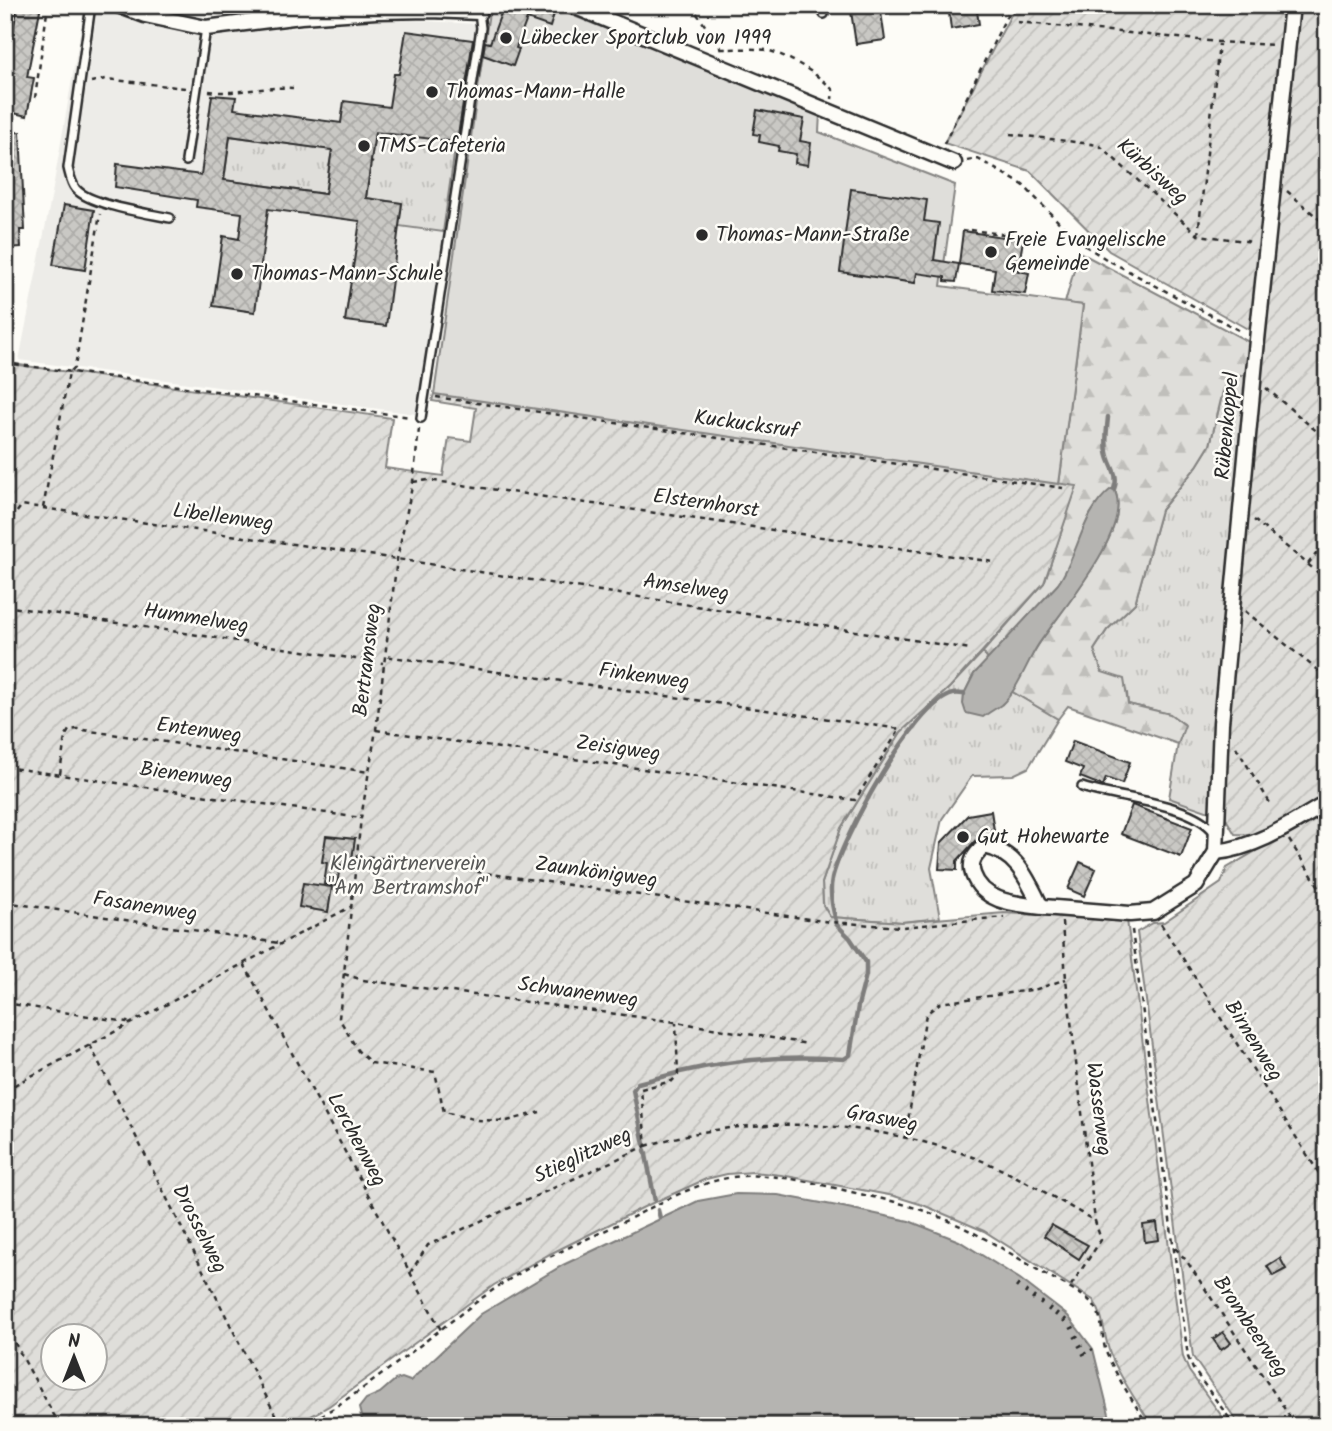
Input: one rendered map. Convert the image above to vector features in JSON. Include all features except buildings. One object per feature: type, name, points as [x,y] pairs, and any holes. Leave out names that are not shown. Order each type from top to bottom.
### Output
[{"type":"street","points":[[118,5],[145,15],[206,28],[301,16],[480,9]]},
{"type":"street","points":[[571,5],[954,163]]},
{"type":"street","name":"Rübenkoppel","points":[[1216,852],[1221,723],[1253,377],[1292,5]]},
{"type":"street","points":[[1043,907],[1017,862],[994,848],[984,846],[973,856],[971,866],[977,884],[989,895],[1002,901],[1043,907],[1130,914],[1153,912],[1196,885],[1216,852],[1227,851],[1282,830],[1327,803]]},
{"type":"lane","points":[[91,5],[68,168],[71,180],[77,191],[102,203],[170,218]]},
{"type":"lane","points":[[823,5],[824,14]]},
{"type":"lane","points":[[421,418],[481,28],[480,9]]},
{"type":"lane","points":[[186,161],[206,28]]},
{"type":"lane","points":[[1082,786],[1102,794],[1125,796],[1201,819],[1216,836]]},
{"type":"path","points":[[35,98],[48,5]]},
{"type":"path","points":[[691,5],[721,48],[723,66]]},
{"type":"path","points":[[937,156],[1012,5]]},
{"type":"path","points":[[1309,5],[1327,20]]},
{"type":"path","points":[[1017,22],[1219,42],[1288,46]]},
{"type":"path","points":[[1219,42],[1198,235],[1268,244]]},
{"type":"path","points":[[721,48],[767,51],[821,76],[833,90],[832,113]]},
{"type":"path","points":[[80,84],[106,79],[223,93],[250,89],[293,89]]},
{"type":"path","name":"Kürbisweg","points":[[1010,134],[1099,145],[1198,235]]},
{"type":"path","points":[[954,163],[978,159],[1012,178],[1023,185],[1076,240],[1106,259],[1257,340]]},
{"type":"path","points":[[1274,181],[1327,226]]},
{"type":"path","points":[[5,528],[22,505],[44,508],[69,373],[75,368],[102,203]]},
{"type":"path","points":[[970,230],[1010,237],[1011,229]]},
{"type":"path","points":[[5,363],[421,418]]},
{"type":"path","points":[[1253,377],[1327,440]]},
{"type":"path","name":"Kuckucksruf","points":[[424,396],[1063,488]]},
{"type":"path","name":"Bertramsweg","points":[[421,418],[413,482],[397,559],[376,730],[361,818],[339,1018],[358,1051],[371,1063],[435,1072],[444,1112],[477,1120],[507,1121],[540,1112]]},
{"type":"path","name":"Elsternhorst","points":[[413,482],[428,480],[994,562]]},
{"type":"path","name":"Libellenweg","points":[[44,508],[397,559]]},
{"type":"path","points":[[1241,509],[1327,580]]},
{"type":"path","points":[[1308,564],[1327,540]]},
{"type":"path","name":"Amselweg","points":[[397,559],[970,649]]},
{"type":"path","points":[[1234,603],[1327,678]]},
{"type":"path","name":"Hummelweg","points":[[5,606],[383,663]]},
{"type":"path","name":"Finkenweg","points":[[384,656],[900,729],[855,800]]},
{"type":"path","points":[[1221,723],[1270,803]]},
{"type":"path","name":"Entenweg","points":[[60,774],[65,737],[69,730],[77,729],[369,772]]},
{"type":"path","name":"Zeisigweg","points":[[376,730],[855,800]]},
{"type":"path","name":"Bienenweg","points":[[5,767],[361,818]]},
{"type":"path","points":[[1282,830],[1327,899]]},
{"type":"path","name":"Zaunkönigweg","points":[[358,855],[830,922],[902,927],[1015,917]]},
{"type":"path","name":"Fasanenweg","points":[[5,902],[279,943]]},
{"type":"path","points":[[5,1090],[352,906]]},
{"type":"path","name":"Birnenweg","points":[[1153,912],[1327,1186]]},
{"type":"path","points":[[1130,914],[1188,1357],[1193,1369],[1235,1426]]},
{"type":"path","name":"Wasserweg","points":[[1061,924],[1095,1221],[1101,1240],[1069,1289]]},
{"type":"path","name":"Lerchenweg","points":[[244,964],[441,1330]]},
{"type":"path","name":"Schwanenweg","points":[[344,974],[363,980],[676,1022],[807,1044]]},
{"type":"path","points":[[905,1138],[926,1014],[940,1003],[1037,989],[1066,979]]},
{"type":"path","points":[[5,1003],[133,1023]]},
{"type":"path","name":"Stieglitzweg","points":[[410,1273],[428,1245],[646,1146],[641,1089],[672,1081],[678,1075],[676,1022]]},
{"type":"path","name":"Drosselweg","points":[[90,1045],[281,1426]]},
{"type":"path","name":"Grasweg","points":[[646,1146],[742,1125],[834,1125],[905,1138],[968,1156],[1026,1183],[1095,1221]]},
{"type":"path","points":[[303,1426],[331,1410],[496,1288],[551,1257],[706,1183],[740,1176],[780,1178],[893,1200],[922,1209],[981,1235],[1091,1303],[1096,1309],[1112,1366],[1148,1426]]},
{"type":"path","name":"Brombeerweg","points":[[1175,1248],[1186,1260],[1296,1426]]},
{"type":"path","points":[[1016,1289],[1022,1280]]},
{"type":"path","points":[[1024,1294],[1030,1286]]},
{"type":"path","points":[[1032,1300],[1038,1292]]},
{"type":"path","points":[[1040,1306],[1046,1297]]},
{"type":"path","points":[[1048,1311],[1054,1303]]},
{"type":"path","points":[[1055,1317],[1061,1308]]},
{"type":"path","points":[[1063,1322],[1068,1316]]},
{"type":"path","points":[[5,1325],[60,1426]]},
{"type":"path","points":[[1070,1329],[1076,1326]]},
{"type":"path","points":[[1074,1338],[1081,1334]]},
{"type":"path","points":[[1077,1347],[1087,1342]]},
{"type":"path","points":[[1082,1355],[1093,1349]]},
{"type":"shaded area","name":"Thomas-Mann-Schule","points":[[85,5],[199,36],[393,19],[476,24],[476,41],[416,414],[19,360]]},
{"type":"shaded area","points":[[1111,489],[1114,489],[1118,506],[1114,525],[1092,570],[1038,645],[1007,699],[983,717],[966,713],[964,694],[974,674],[1058,584],[1093,510]]},
{"type":"shaded area","points":[[736,1194],[778,1195],[843,1207],[909,1221],[959,1241],[1020,1279],[1068,1316],[1093,1349],[1112,1426],[358,1426],[362,1420],[359,1408],[366,1399],[380,1393],[395,1380],[402,1378],[410,1381],[481,1314],[563,1265],[698,1201]]},
{"type":"green space","name":"Thomas-Mann-Straße","points":[[490,5],[546,5],[820,113],[819,132],[955,185],[941,286],[1083,305],[1059,484],[434,394]]},
{"type":"green space","points":[[1016,5],[1286,5],[1253,332],[1109,251],[1030,171],[944,143]]},
{"type":"green space","points":[[1298,5],[1327,5],[1327,796],[1260,835],[1235,834],[1223,814],[1226,731],[1241,607]]},
{"type":"green space","points":[[375,131],[456,142],[443,232],[399,226],[402,203],[366,198]]},
{"type":"green space","points":[[230,136],[332,150],[325,194],[224,180]]},
{"type":"green space","points":[[1079,252],[1251,343],[1248,375],[1235,375],[1224,387],[1210,445],[1197,466],[1161,510],[1135,603],[1107,630],[1094,650],[1102,672],[1124,679],[1128,704],[1170,714],[1185,725],[1178,744],[1068,706],[1058,719],[1011,691],[1105,546],[1114,525],[1118,505],[1114,489],[1103,498],[1089,517],[1073,559],[1051,594],[988,660],[983,652],[1044,583],[1076,487],[1059,484],[1083,305],[1065,303]]},
{"type":"green space","name":"Kleingärtnerverein \"Am Bertramshof\"","points":[[5,363],[392,418],[385,468],[443,476],[449,438],[471,441],[476,408],[432,401],[434,394],[1077,486],[1044,583],[950,687],[901,732],[841,828],[822,883],[823,905],[830,917],[902,922],[1004,913],[1127,920],[1183,1357],[1189,1371],[1229,1426],[1152,1426],[1114,1363],[1100,1312],[1093,1300],[984,1231],[923,1205],[894,1196],[753,1172],[706,1179],[550,1254],[494,1285],[329,1406],[293,1426],[5,1426]]},
{"type":"green space","points":[[1235,375],[1248,375],[1212,813],[1169,798],[1184,724],[1169,714],[1128,704],[1127,693],[1102,672],[1094,650],[1107,630],[1135,603],[1161,510],[1197,466],[1210,445],[1224,387]]},
{"type":"green space","points":[[983,652],[988,660],[974,674],[964,694],[1002,704],[1011,691],[1058,719],[1028,768],[1013,775],[972,776],[942,819],[931,868],[940,918],[902,922],[830,917],[823,905],[822,883],[841,828],[901,732]]},
{"type":"green space","points":[[1327,809],[1327,1426],[1240,1426],[1193,1357],[1137,932],[1153,923],[1164,922],[1221,883],[1227,868]]},
{"type":"waterway","points":[[1108,417],[1106,448],[1115,474],[1114,489]]},
{"type":"waterway","points":[[836,921],[831,900],[832,879],[849,835],[881,775],[919,721],[937,703],[953,694],[964,694]]},
{"type":"waterway","points":[[680,1072],[741,1061],[782,1058],[844,1059],[850,1055],[866,975],[866,962],[850,938],[836,924]]},
{"type":"waterway","points":[[644,1144],[633,1090],[638,1083],[677,1073]]},
{"type":"waterway","points":[[645,1150],[655,1201]]},
{"type":"waterway","points":[[658,1210],[660,1218]]},
{"type":"place","name":"Lübecker Sportclub von 1999","points":[[506,38]]},
{"type":"place","name":"Thomas-Mann-Halle","points":[[432,92]]},
{"type":"place","name":"TMS-Cafeteria","points":[[364,146]]},
{"type":"place","name":"Thomas-Mann-Straße","points":[[702,235]]},
{"type":"place","name":"Freie Evangelische Gemeinde","points":[[991,252]]},
{"type":"place","name":"Thomas-Mann-Schule","points":[[237,274]]},
{"type":"place","name":"Gut Hohewarte","points":[[963,837]]}]
